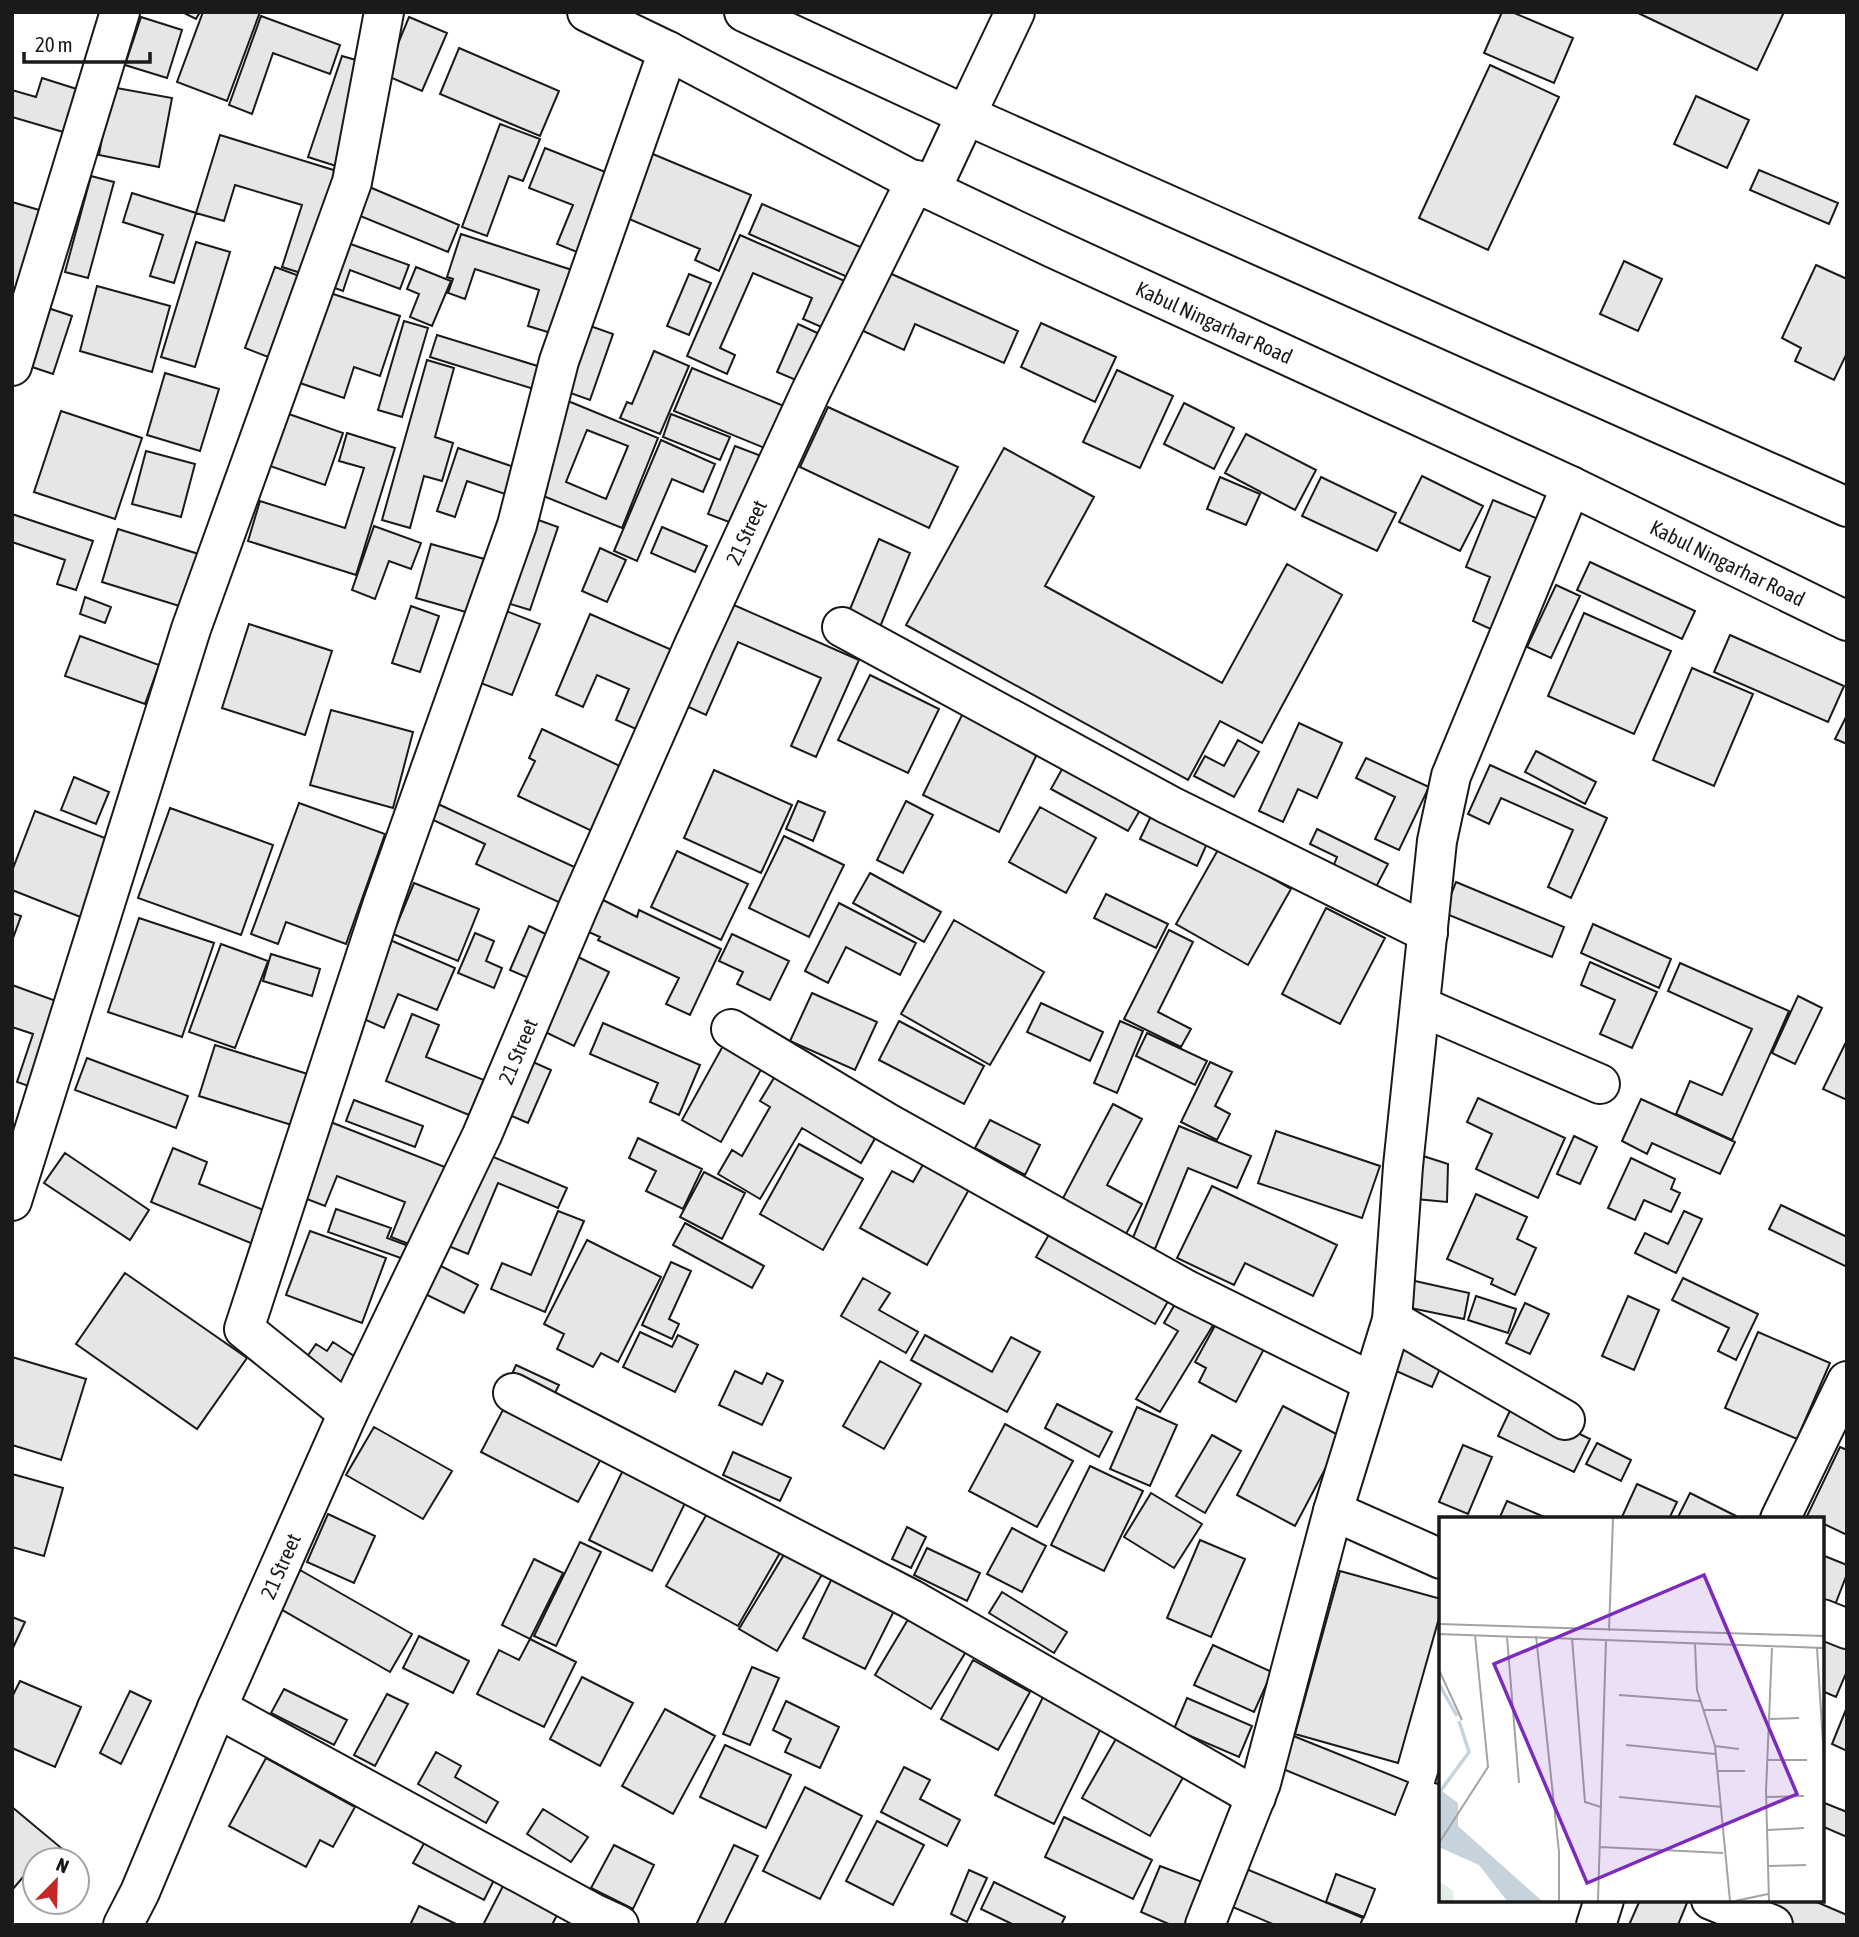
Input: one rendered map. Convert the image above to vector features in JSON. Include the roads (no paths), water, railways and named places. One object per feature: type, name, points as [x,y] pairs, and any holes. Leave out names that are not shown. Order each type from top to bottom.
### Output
[{"type":"main road","points":[[12,366],[120,12]]},
{"type":"main road","points":[[12,1201],[191,629],[352,182],[384,12]]},
{"type":"main road","name":"Kabul Ningarhar Road","points":[[587,12],[1053,248],[1571,486],[1847,621]]},
{"type":"main road","points":[[744,12],[966,115],[1847,507]]},
{"type":"main road","name":"21 Street","points":[[123,1925],[140,1892],[217,1709],[348,1413],[482,1135],[694,645],[811,391],[924,185],[966,115],[1015,12]]},
{"type":"main road","points":[[348,1413],[244,1329],[383,903],[517,525],[559,360],[668,51]]},
{"type":"main road","points":[[1205,1925],[1261,1783],[1333,1511],[1392,1320],[1403,1166],[1437,841],[1451,776],[1571,486]]},
{"type":"main road","points":[[842,627],[1170,805],[1428,933]]},
{"type":"main road","points":[[1420,1006],[1600,1084]]},
{"type":"main road","points":[[731,1029],[886,1122],[1185,1289],[1373,1382]]},
{"type":"main road","points":[[1392,1320],[1565,1420]]},
{"type":"main road","points":[[1781,1517],[1847,1381]]},
{"type":"main road","points":[[513,1393],[911,1599],[1256,1797]]},
{"type":"main road","points":[[1333,1511],[1439,1558]]},
{"type":"main road","points":[[1824,1620],[1847,1629]]},
{"type":"main road","points":[[217,1709],[619,1925]]},
{"type":"main road","points":[[1595,1925],[1603,1902]]},
{"type":"main road","points":[[1716,1902],[1773,1925]]}]
